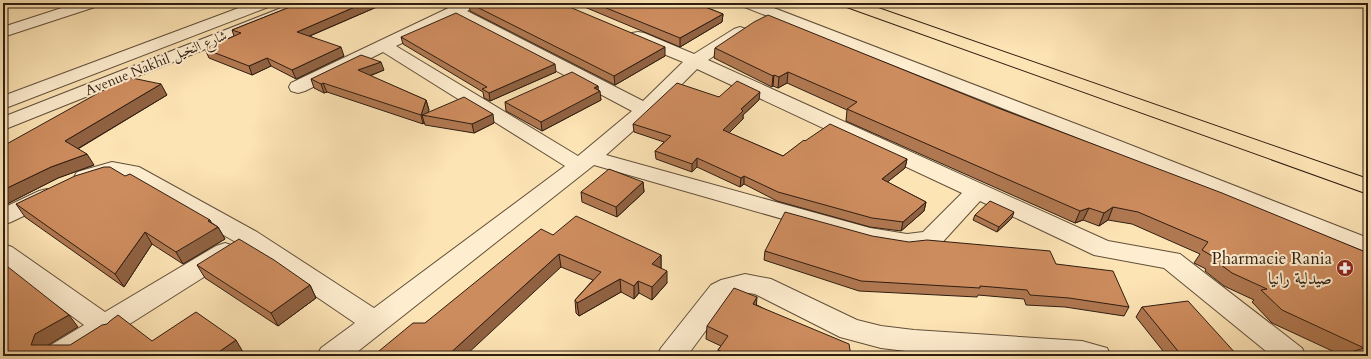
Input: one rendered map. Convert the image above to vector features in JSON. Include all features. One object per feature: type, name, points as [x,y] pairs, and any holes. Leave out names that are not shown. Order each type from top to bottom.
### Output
[{"type":"main road","points":[[849,3],[1368,187]]},
{"type":"street","points":[[3,32],[89,3]]},
{"type":"street","name":"Avenue Nakhil شارع النخيل","points":[[3,103],[266,3]]},
{"type":"street","name":"Avenue Nakhil شارع النخيل","points":[[3,124],[308,3]]},
{"type":"street","points":[[747,3],[1104,141],[1368,247]]},
{"type":"street","points":[[298,87],[463,7],[574,72],[645,110]]},
{"type":"street","points":[[331,356],[585,161],[645,110],[695,61],[771,12]]},
{"type":"street","points":[[623,31],[695,61],[1103,249],[1171,260],[1292,356]]},
{"type":"street","points":[[385,46],[489,110],[585,161],[870,236],[907,242],[930,240],[977,191]]},
{"type":"street","points":[[553,82],[574,72]]},
{"type":"street","points":[[489,110],[510,100]]},
{"type":"street","points":[[3,217],[82,178],[112,169],[131,172],[248,238],[374,322]]},
{"type":"street","points":[[56,356],[106,327],[248,238]]},
{"type":"street","points":[[3,253],[106,327]]},
{"type":"street","points":[[671,356],[720,292],[728,286],[751,284],[762,286],[850,329],[881,337],[914,341],[1082,352],[1097,356]]},
{"type":"building","points":[[300,3],[364,3],[297,32],[341,47],[292,70],[267,58],[249,66],[205,49],[241,33],[232,30]]},
{"type":"building","points":[[469,3],[560,3],[665,47],[614,76]]},
{"type":"building","points":[[594,3],[695,3],[723,14],[680,38]]},
{"type":"building","points":[[456,13],[555,64],[489,93],[482,89],[487,87],[401,37]]},
{"type":"building","points":[[768,15],[998,108],[1222,193],[1368,253],[1368,356],[1338,356],[1364,348],[1282,310],[1261,290],[1267,289],[1232,273],[1213,259],[1214,257],[1202,250],[1208,242],[1138,212],[1113,207],[1104,213],[1089,208],[1080,211],[847,109],[857,102],[788,72],[779,77],[773,76],[715,48],[754,22]]},
{"type":"building","points":[[361,55],[381,62],[358,70],[426,100],[421,115],[323,83],[321,84],[311,79]]},
{"type":"building","points":[[572,72],[598,86],[594,88],[600,91],[541,122],[505,102]]},
{"type":"building","points":[[127,77],[161,84],[65,141],[87,154],[51,167],[3,190],[3,146]]},
{"type":"building","points":[[737,81],[760,92],[741,109],[743,111],[723,130],[783,156],[804,140],[805,141],[830,124],[907,159],[882,179],[926,202],[903,222],[872,218],[778,192],[744,176],[741,178],[697,158],[692,164],[655,151],[671,136],[633,124],[677,83],[719,97]]},
{"type":"building","points":[[464,97],[493,114],[472,124],[422,115]]},
{"type":"building","points":[[104,167],[110,167],[125,176],[130,174],[210,220],[208,221],[218,227],[176,252],[145,232],[115,274],[16,204],[75,176]]},
{"type":"building","points":[[609,169],[643,182],[616,207],[581,192]]},
{"type":"building","points":[[990,201],[1014,212],[999,227],[975,215]]},
{"type":"building","points":[[785,212],[872,236],[909,242],[927,240],[1050,251],[1056,264],[1113,271],[1129,307],[1069,298],[1030,295],[1027,290],[980,286],[980,288],[861,281],[765,251]]},
{"type":"building","points":[[576,216],[661,255],[652,264],[667,271],[652,287],[638,281],[634,286],[620,279],[577,303],[575,300],[601,272],[559,254],[447,356],[373,356],[413,323],[425,323],[541,229],[553,235]]},
{"type":"building","points":[[239,239],[274,260],[310,285],[271,313],[197,265]]},
{"type":"building","points":[[3,263],[69,315],[35,334],[31,345],[70,345],[102,325],[107,324],[118,315],[152,341],[196,312],[236,340],[213,356],[3,356]]},
{"type":"building","points":[[734,288],[757,297],[753,304],[849,344],[851,356],[731,356],[718,350],[728,336],[707,326]]},
{"type":"building","points":[[1188,301],[1238,356],[1182,356],[1142,307]]},
{"type":"building","points":[[916,353],[951,356],[916,356]]},
{"type":"place","name":"Pharmacie Rania صيدلية رانيا","points":[[1345,268]]}]
